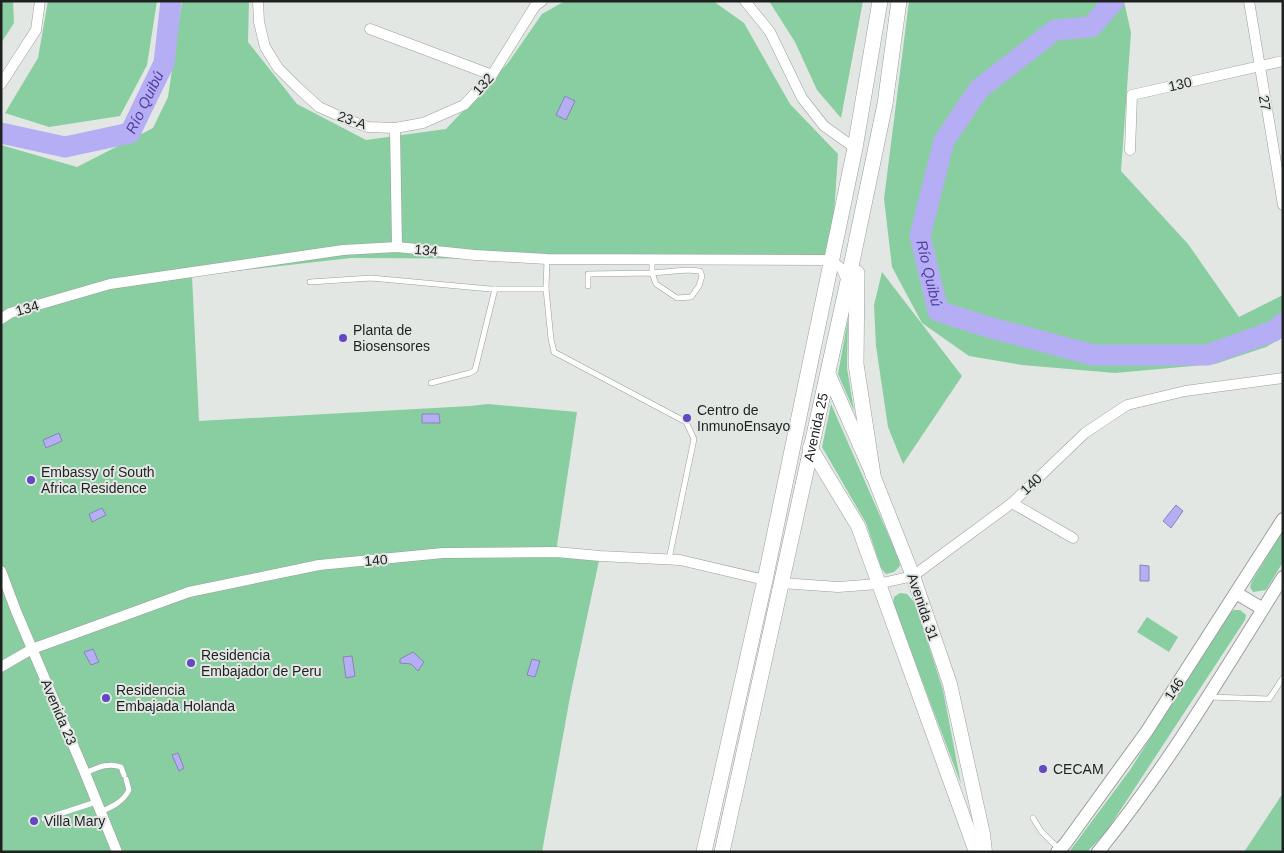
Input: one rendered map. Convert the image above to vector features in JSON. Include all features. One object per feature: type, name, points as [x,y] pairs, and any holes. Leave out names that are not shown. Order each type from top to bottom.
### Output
[{"type":"main road","name":"Avenida 25","points":[[704,852],[765,580],[855,148],[880,1]]},
{"type":"main road","name":"Avenida 25","points":[[722,852],[848,282],[885,104],[899,1]]},
{"type":"main road","points":[[866,194],[856,285],[856,364],[873,475]]},
{"type":"main road","name":"Avenida 31","points":[[828,373],[873,475],[913,576],[950,684],[983,834],[985,852]]},
{"type":"main road","points":[[799,415],[810,447],[858,526],[976,852]]},
{"type":"street","points":[[1,84],[36,30],[40,1]]},
{"type":"street","name":"23-A","points":[[258,1],[259,22],[265,47],[278,68],[319,107],[368,127],[395,128]]},
{"type":"street","points":[[746,1],[770,32],[802,98],[824,126],[855,148]]},
{"type":"street","name":"27","points":[[1249,1],[1258,65],[1283,205]]},
{"type":"street","name":"132","points":[[395,128],[423,123],[464,105],[492,76],[535,3]]},
{"type":"street","points":[[370,29],[492,76]]},
{"type":"street","name":"130","points":[[1130,150],[1132,95],[1258,65],[1283,61]]},
{"type":"street","points":[[395,128],[397,247]]},
{"type":"street","name":"134","points":[[1,319],[10,313],[110,284],[343,250],[397,247],[547,259],[831,260]]},
{"type":"street","points":[[831,260],[842,269],[848,282]]},
{"type":"street","name":"140","points":[[781,583],[838,587],[878,584],[913,576],[1012,503],[1085,433],[1127,405],[1185,391],[1283,378]]},
{"type":"street","points":[[1012,503],[1073,538]]},
{"type":"street","name":"146","points":[[1058,850],[1147,731],[1283,519]]},
{"type":"street","name":"140","points":[[1,667],[32,649],[189,592],[319,565],[444,553],[556,552],[680,560],[765,580]]},
{"type":"street","name":"Avenida 23","points":[[1,572],[116,852]]},
{"type":"street","points":[[1098,852],[1184,736],[1283,577]]},
{"type":"street","points":[[1236,594],[1263,609]]},
{"type":"lane","points":[[547,259],[546,289],[554,352],[686,422],[694,440],[669,559]]},
{"type":"lane","points":[[588,286],[588,274],[652,273],[687,270],[700,271],[702,276],[699,286],[691,297],[677,298],[656,284],[652,273],[652,259]]},
{"type":"lane","points":[[310,282],[371,278],[495,289],[546,289]]},
{"type":"lane","points":[[431,383],[475,370],[495,289]]},
{"type":"lane","points":[[1208,697],[1268,699],[1283,678]]},
{"type":"lane","points":[[44,819],[98,807],[114,806],[126,796],[129,790],[120,767],[114,765],[103,766],[85,773]]},
{"type":"lane","points":[[1033,818],[1041,831],[1058,850]]},
{"type":"green space","points":[[1,1],[13,1],[14,23],[1,43]]},
{"type":"green space","points":[[48,1],[157,1],[147,65],[120,116],[49,127],[5,113],[38,58]]},
{"type":"green space","points":[[182,1],[249,1],[248,42],[297,104],[366,140],[446,129],[508,63],[542,14],[565,1],[713,1],[744,23],[790,104],[838,154],[831,260],[351,258],[192,276],[199,421],[488,404],[577,412],[556,552],[600,556],[570,697],[542,852],[1,852],[1,145],[77,167],[153,128],[168,97]]},
{"type":"green space","points":[[769,1],[863,1],[841,118],[817,90],[795,42]]},
{"type":"green space","points":[[909,1],[1124,1],[1131,33],[1121,171],[1188,244],[1239,317],[1283,295],[1283,337],[1266,347],[1215,364],[1115,373],[1022,365],[969,356],[922,323],[892,267],[884,199]]},
{"type":"green space","points":[[882,272],[962,376],[903,464],[888,427],[876,346],[874,305]]},
{"type":"green space","points":[[848,319],[847,368],[854,411],[838,374]]},
{"type":"green space","points":[[831,404],[899,559],[900,566],[894,572],[886,574],[881,568],[866,523],[822,447]]},
{"type":"green space","points":[[1283,531],[1283,562],[1266,590],[1253,592],[1250,587],[1252,581]]},
{"type":"green space","points":[[900,593],[907,594],[915,603],[943,690],[961,784],[893,604],[894,597]]},
{"type":"green space","points":[[1234,610],[1240,610],[1246,615],[1245,620],[1106,832],[1087,852],[1069,852],[1130,770],[1230,613]]},
{"type":"green space","points":[[1147,617],[1178,637],[1169,652],[1137,632]]},
{"type":"green space","points":[[1283,793],[1283,852],[1244,852]]},
{"type":"shaded area","points":[[565,96],[575,101],[566,120],[556,115]]},
{"type":"shaded area","points":[[422,414],[439,414],[440,423],[422,423]]},
{"type":"shaded area","points":[[59,433],[62,441],[46,448],[43,440]]},
{"type":"shaded area","points":[[1176,505],[1183,511],[1171,528],[1163,521]]},
{"type":"shaded area","points":[[102,508],[106,515],[92,522],[89,514]]},
{"type":"shaded area","points":[[1140,565],[1149,566],[1149,581],[1140,581]]},
{"type":"shaded area","points":[[93,649],[99,662],[91,665],[84,652]]},
{"type":"shaded area","points":[[413,652],[424,662],[418,671],[411,664],[400,663],[400,659]]},
{"type":"shaded area","points":[[352,656],[355,676],[346,678],[343,657]]},
{"type":"shaded area","points":[[532,659],[540,661],[535,677],[527,675]]},
{"type":"shaded area","points":[[178,753],[184,768],[179,771],[172,755]]},
{"type":"waterway","name":"Río Quibú","points":[[1,133],[65,147],[130,133],[164,63],[171,1]]},
{"type":"waterway","name":"Río Quibú","points":[[1114,1],[1091,27],[1055,30],[979,89],[944,141],[920,236],[938,311],[988,327],[1093,355],[1207,355],[1274,331],[1283,323]]},
{"type":"place","name":"Planta de Biosensores","points":[[343,338]]},
{"type":"place","name":"Centro de InmunoEnsayo","points":[[687,418]]},
{"type":"place","name":"Embassy of South Africa Residence","points":[[31,480]]},
{"type":"place","name":"Residencia Embajador de Peru","points":[[191,663]]},
{"type":"place","name":"Residencia Embajada Holanda","points":[[106,698]]},
{"type":"place","name":"CECAM","points":[[1043,769]]},
{"type":"place","name":"Villa Mary","points":[[34,821]]}]
